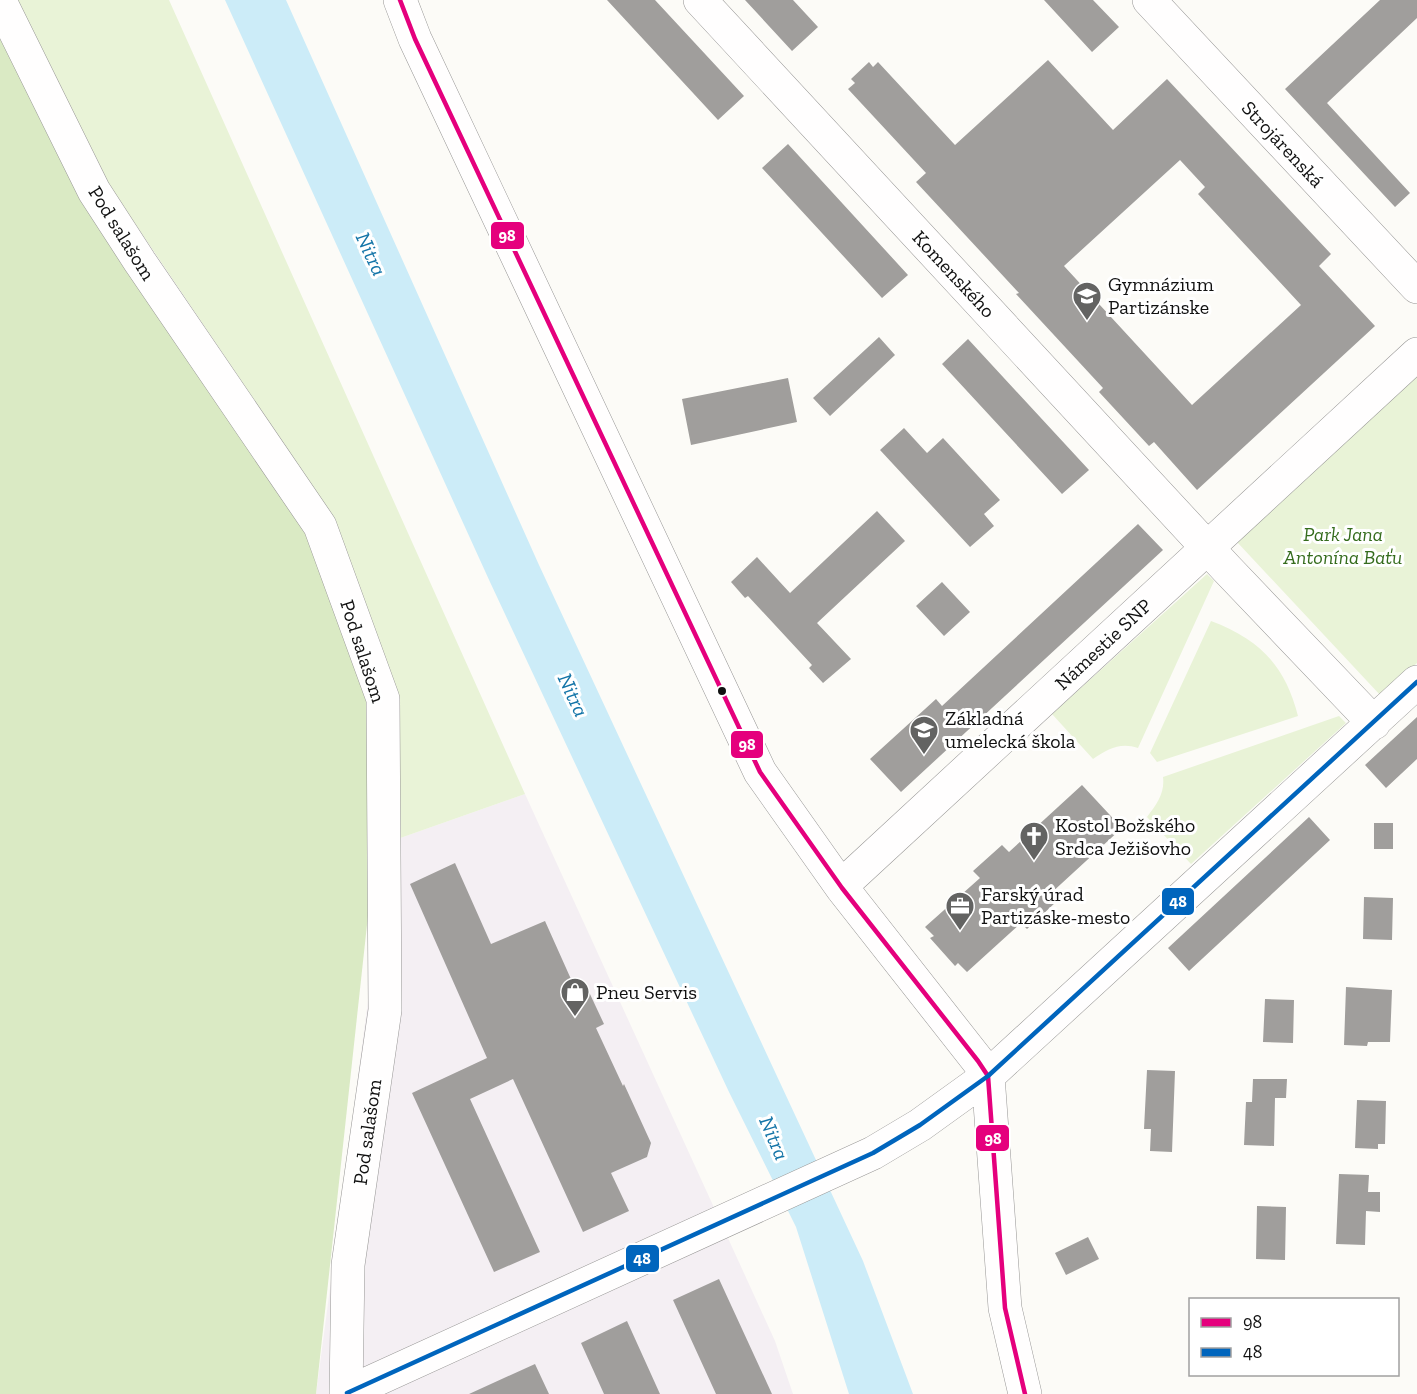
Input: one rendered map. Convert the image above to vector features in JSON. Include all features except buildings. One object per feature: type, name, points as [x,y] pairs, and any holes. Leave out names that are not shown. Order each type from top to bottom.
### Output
[{"type":"street","points":[[400,0],[415,39],[760,772],[842,888],[988,1076],[1005,1308],[1025,1394]]},
{"type":"street","name":"Komenského","points":[[700,0],[1207,548]]},
{"type":"street","name":"Strojárenská","points":[[1149,0],[1417,287]]},
{"type":"street","name":"Pod salašom","points":[[0,1],[94,191],[320,526],[382,699],[385,1010],[348,1265],[346,1393]]},
{"type":"street","name":"Námestie SNP","points":[[842,888],[851,877],[1417,354]]},
{"type":"street","points":[[1207,548],[1374,723]]},
{"type":"street","points":[[346,1393],[875,1152],[920,1125],[988,1076],[1417,682]]},
{"type":"shaded area","points":[[525,794],[775,1341],[793,1394],[316,1394],[389,842]]},
{"type":"green space","points":[[17,0],[169,0],[525,794],[389,842],[332,528],[303,472],[107,182]]},
{"type":"green space","points":[[0,21],[304,513],[375,700],[376,842],[316,1394],[0,1394]]},
{"type":"green space","name":"Park Jana Antonína Baťu","points":[[1417,374],[1417,663],[1381,696],[1237,542]]},
{"type":"green space","points":[[1207,574],[1214,581],[1138,748],[1125,746],[1114,748],[1093,759],[1052,714]]},
{"type":"green space","points":[[1211,621],[1243,636],[1268,656],[1286,682],[1298,716],[1157,762],[1150,753]]},
{"type":"green space","points":[[1339,716],[1346,723],[1191,864],[1147,817],[1161,793],[1163,777]]},
{"type":"water","name":"Nitra","points":[[225,0],[286,0],[539,565],[863,1261],[913,1394],[849,1394],[796,1227],[729,1092],[490,582]]},
{"type":"transit line","name":"98","points":[[400,0],[415,39],[760,772],[842,888],[988,1076],[1005,1308],[1025,1394]]},
{"type":"transit line","name":"48","points":[[347,1393],[873,1153],[920,1125],[988,1076],[1417,682]]},
{"type":"place","name":"Gymnázium Partizánske","points":[[1087,322]]},
{"type":"place","name":"Základná umelecká škola","points":[[924,756]]},
{"type":"place","name":"Kostol Božského Srdca Ježišovho","points":[[1034,862]]},
{"type":"place","name":"Farský úrad Partizáske-mesto","points":[[960,932]]},
{"type":"place","name":"Pneu Servis","points":[[575,1018]]}]
